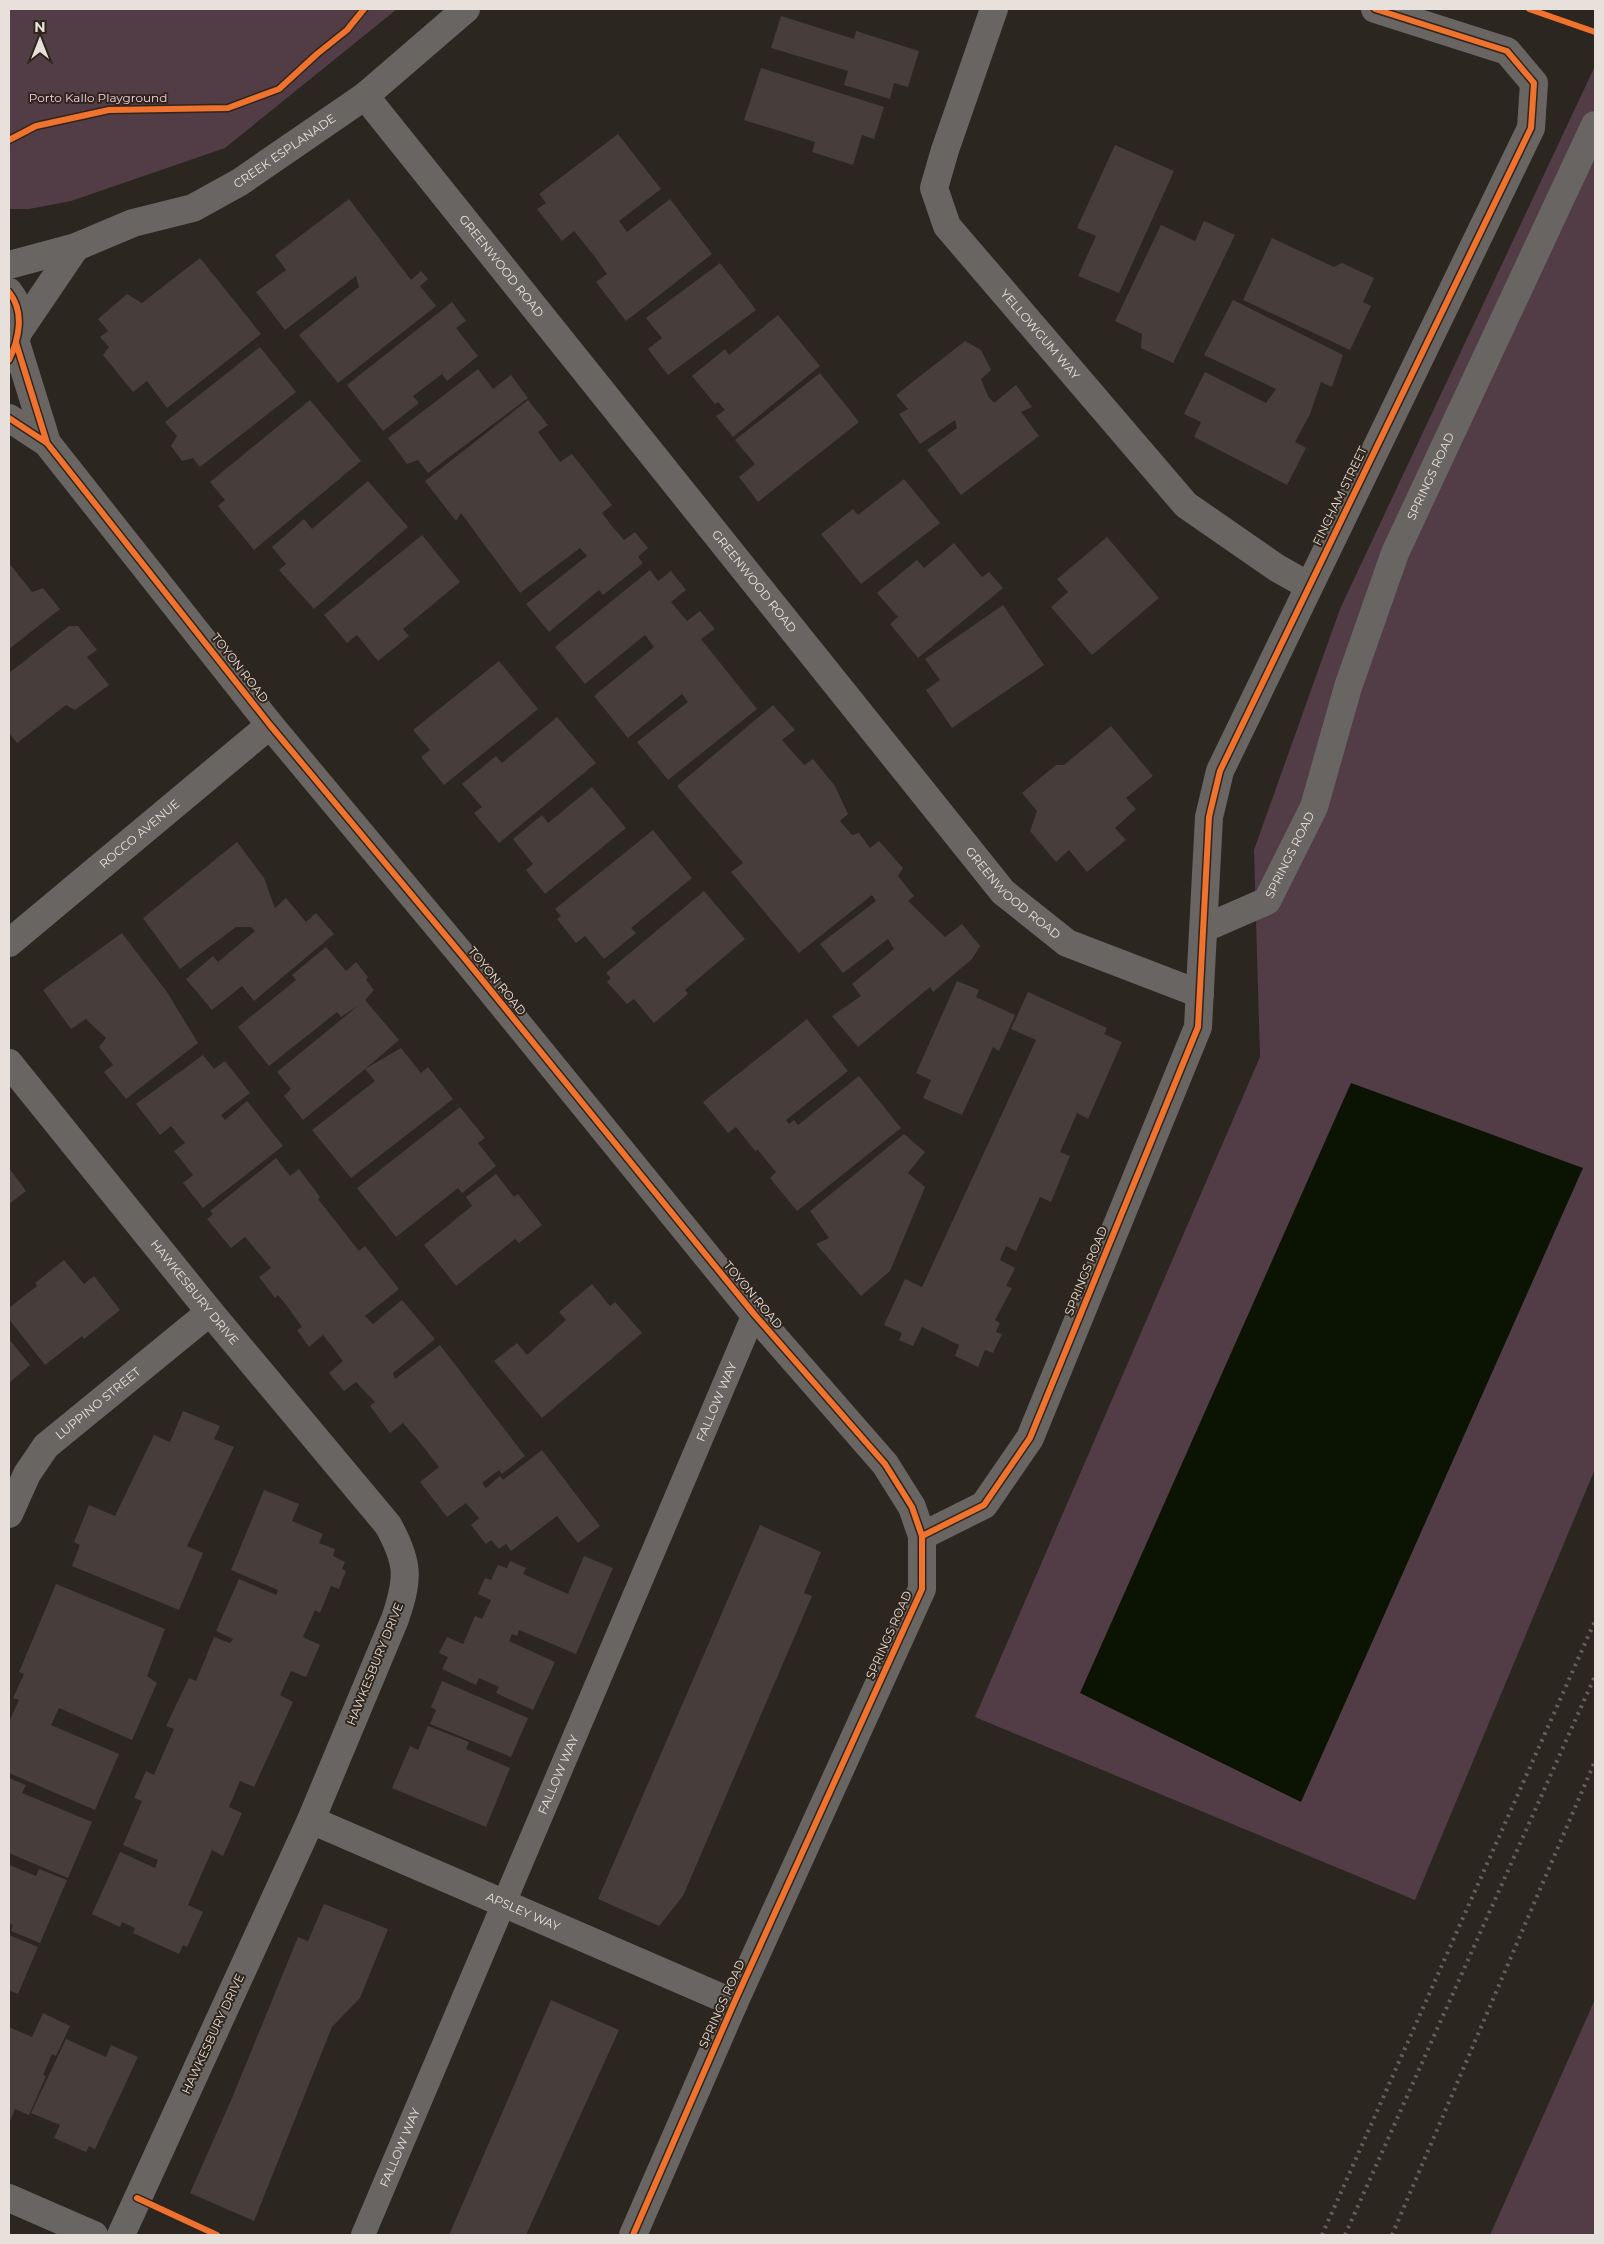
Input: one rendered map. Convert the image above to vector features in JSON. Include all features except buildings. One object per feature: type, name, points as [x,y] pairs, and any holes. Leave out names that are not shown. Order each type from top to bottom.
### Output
[{"type":"street","name":"CREEK ESPLANADE","points":[[9,265],[76,247],[133,223],[193,208],[240,182],[365,96],[466,9]]},
{"type":"street","name":"YELLOWGUM WAY","points":[[994,9],[945,150],[934,188],[947,226],[1186,505],[1277,568],[1309,586]]},
{"type":"street","name":"FINCHAM STREET","points":[[1205,928],[1209,818],[1220,771],[1531,128],[1534,83],[1507,51],[1375,9]]},
{"type":"street","name":"GREENWOOD ROAD","points":[[365,96],[1003,892],[1067,943],[1200,994]]},
{"type":"street","name":"SPRINGS ROAD","points":[[633,2235],[734,2003],[922,1589],[922,1536],[984,1505],[1030,1438],[1198,1027],[1205,928],[1267,900],[1314,807],[1348,687],[1395,553],[1595,125]]},
{"type":"street","points":[[15,345],[76,247]]},
{"type":"street","name":"TOYON ROAD","points":[[9,292],[18,313],[15,345],[47,443]]},
{"type":"street","name":"TOYON ROAD","points":[[9,418],[47,443],[270,725],[459,952],[754,1314],[885,1464],[912,1507],[922,1536]]},
{"type":"street","name":"ROCCO AVENUE","points":[[9,943],[270,725]]},
{"type":"street","name":"HAWKESBURY DRIVE","points":[[9,1063],[210,1312],[388,1525],[400,1548],[405,1568],[403,1594],[395,1619],[311,1820],[122,2235]]},
{"type":"street","name":"LUPPINO STREET","points":[[9,1514],[27,1474],[46,1446],[210,1312]]},
{"type":"street","name":"APSLEY WAY","points":[[311,1820],[734,2003]]},
{"type":"street","points":[[9,2198],[94,2235]]},
{"type":"lane","name":"FALLOW WAY","points":[[363,2235],[754,1314]]},
{"type":"green space","name":"Porto Kallo Playground","points":[[9,9],[397,9],[225,148],[71,201],[29,209],[9,209]]},
{"type":"green space","points":[[1595,66],[1595,1469],[1415,1900],[975,1717],[1260,1057],[1254,850],[1340,609]]},
{"type":"green space","points":[[1595,1999],[1595,2235],[1490,2235],[1589,2013]]},
{"type":"shaded area","points":[[1351,1083],[1583,1168],[1301,1802],[1080,1693]]},
{"type":"railway","points":[[1322,2235],[1595,1621]]},
{"type":"railway","points":[[1345,2235],[1595,1676]]},
{"type":"railway","points":[[1392,2235],[1595,1761]]},
{"type":"cycle path","points":[[9,140],[36,126],[109,110],[228,108],[279,89],[317,54],[347,30],[364,9]]},
{"type":"cycle path","points":[[922,1536],[984,1505],[1030,1438],[1198,1027],[1209,817],[1220,771],[1531,128],[1534,83],[1507,51],[1375,9]]},
{"type":"cycle path","points":[[1529,9],[1595,32]]},
{"type":"cycle path","points":[[9,292],[14,300],[19,317],[18,335],[9,360]]},
{"type":"cycle path","points":[[16,343],[47,443]]},
{"type":"cycle path","points":[[9,418],[47,443],[270,725],[466,960],[754,1314],[885,1464],[912,1507],[922,1536],[922,1589],[734,2003],[633,2235]]},
{"type":"cycle path","points":[[137,2198],[217,2235]]}]
